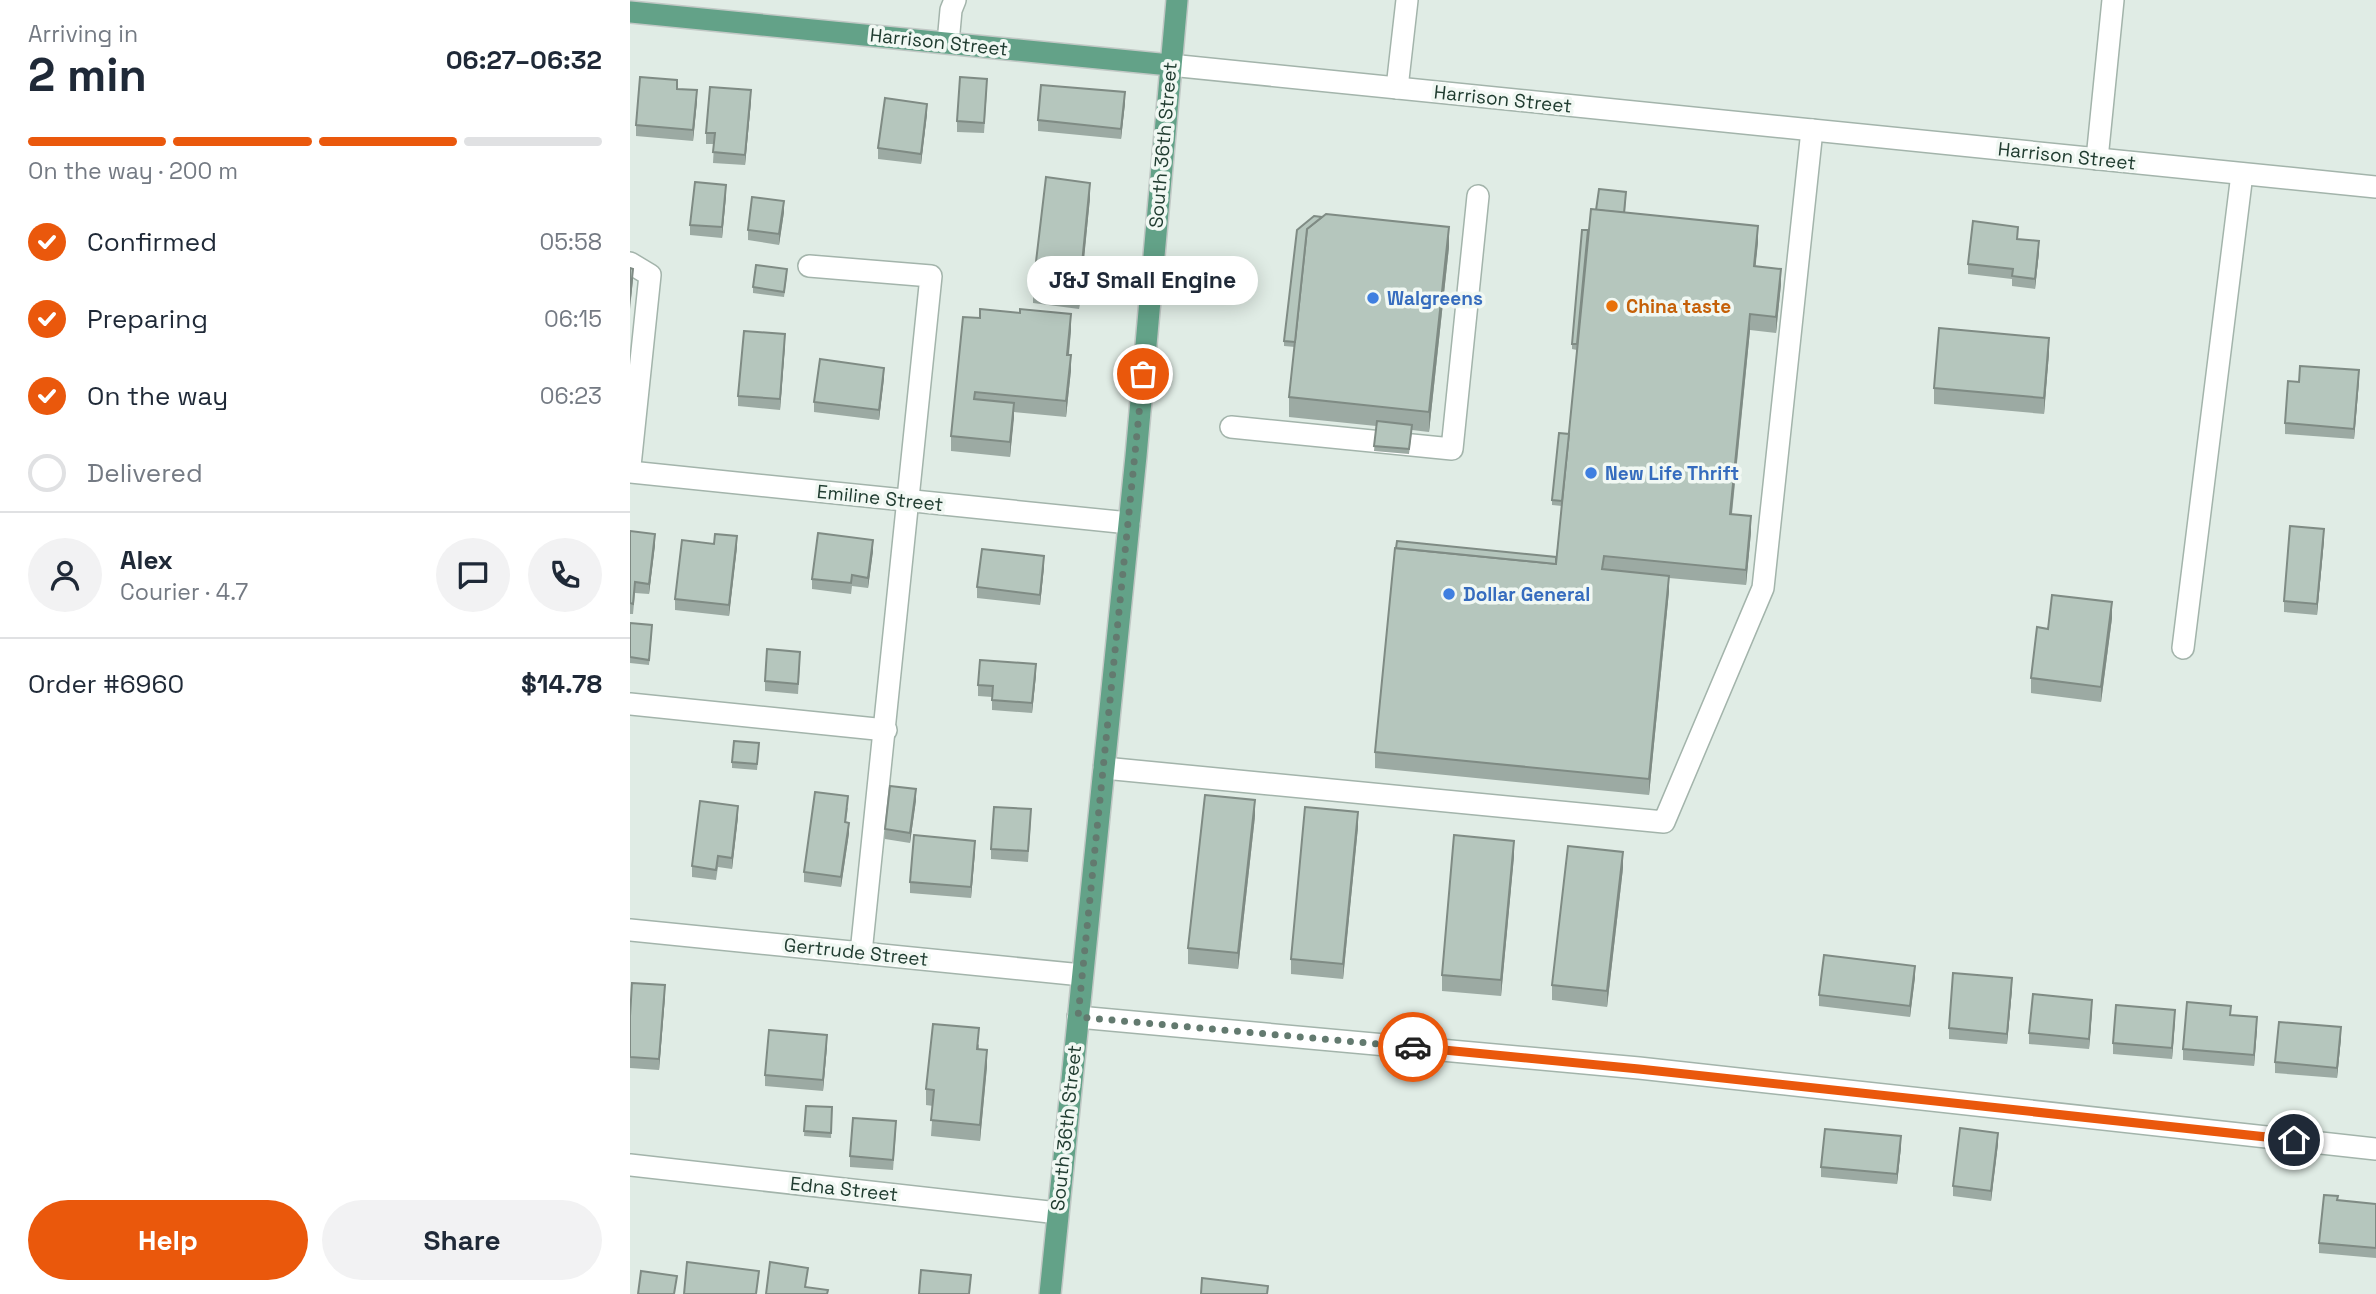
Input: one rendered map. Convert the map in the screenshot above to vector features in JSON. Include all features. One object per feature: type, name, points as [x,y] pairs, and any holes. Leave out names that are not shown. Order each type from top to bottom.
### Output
[{"type":"main road","name":"South 36th Street","points":[[1050,1294],[1129,523],[1177,0]]},
{"type":"main road","name":"Harrison Street","points":[[630,12],[1170,65]]},
{"type":"street","points":[[948,43],[955,0]]},
{"type":"street","points":[[1397,88],[1407,0]]},
{"type":"street","points":[[2096,159],[2113,0]]},
{"type":"street","name":"Harrison Street","points":[[1170,65],[2376,187]]},
{"type":"street","points":[[1104,768],[1664,821],[1763,588],[1812,130]]},
{"type":"street","points":[[2183,648],[2242,174]]},
{"type":"street","points":[[1231,427],[1452,449],[1478,197]]},
{"type":"street","points":[[630,263],[650,275],[630,466]]},
{"type":"street","points":[[809,266],[931,276],[862,953]]},
{"type":"street","name":"Emiline Street","points":[[630,472],[1129,523]]},
{"type":"street","points":[[630,705],[886,730]]},
{"type":"street","name":"Gertrude Street","points":[[630,930],[1082,975]]},
{"type":"street","points":[[1078,1017],[1653,1070],[2376,1149]]},
{"type":"street","name":"Edna Street","points":[[630,1165],[1058,1213]]},
{"type":"building","points":[[640,77],[677,80],[677,89],[697,90],[693,130],[636,125]]},
{"type":"building","points":[[960,77],[987,79],[984,123],[957,121]]},
{"type":"building","points":[[1041,85],[1125,92],[1121,129],[1038,120]]},
{"type":"building","points":[[710,87],[751,90],[745,155],[713,152],[715,133],[706,133]]},
{"type":"building","points":[[885,98],[927,104],[921,154],[878,148]]},
{"type":"building","points":[[1046,177],[1090,183],[1079,294],[1033,287]]},
{"type":"building","points":[[695,182],[726,185],[722,227],[690,225]]},
{"type":"building","points":[[1599,189],[1626,192],[1624,213],[1596,210]]},
{"type":"building","points":[[752,197],[784,201],[779,234],[748,230]]},
{"type":"building","points":[[1591,209],[1758,226],[1754,266],[1781,269],[1776,317],[1750,314],[1730,514],[1751,516],[1746,570],[1604,556],[1602,569],[1669,576],[1649,779],[1375,752],[1395,548],[1556,564]]},
{"type":"building","name":"Walgreens","points":[[1326,214],[1449,227],[1429,412],[1289,397],[1307,229]]},
{"type":"building","points":[[1314,216],[1322,217],[1307,229],[1295,342],[1284,341],[1297,230]]},
{"type":"building","points":[[1973,221],[2018,227],[2017,239],[2039,241],[2035,279],[2012,276],[2013,269],[1968,264]]},
{"type":"building","points":[[1582,230],[1588,230],[1577,344],[1572,344]]},
{"type":"building","points":[[756,265],[787,269],[784,292],[753,287]]},
{"type":"building","points":[[630,268],[633,269],[630,298]]},
{"type":"building","points":[[980,309],[1020,313],[1020,309],[1071,314],[1067,355],[1071,355],[1066,401],[975,392],[974,399],[1014,403],[1010,442],[951,436],[963,317],[980,318]]},
{"type":"building","points":[[1939,328],[2049,338],[2044,398],[1934,388]]},
{"type":"building","points":[[744,331],[785,334],[780,399],[738,396]]},
{"type":"building","points":[[820,359],[884,368],[879,410],[814,402]]},
{"type":"building","points":[[2300,366],[2359,370],[2354,429],[2285,423],[2288,381],[2299,382]]},
{"type":"building","points":[[1377,421],[1412,425],[1409,449],[1374,446]]},
{"type":"building","points":[[1559,433],[1569,434],[1562,501],[1552,500]]},
{"type":"building","points":[[2290,526],[2324,529],[2317,604],[2284,601]]},
{"type":"building","points":[[630,531],[655,534],[649,584],[635,582],[633,604],[630,603]]},
{"type":"building","points":[[818,533],[873,540],[868,578],[852,575],[851,583],[812,579]]},
{"type":"building","points":[[715,534],[737,536],[729,605],[675,599],[682,540],[714,544]]},
{"type":"building","points":[[1397,541],[1556,557],[1556,564],[1396,548]]},
{"type":"building","points":[[982,549],[1044,556],[1040,595],[977,587]]},
{"type":"building","points":[[2052,595],[2112,602],[2101,687],[2031,678],[2037,627],[2048,629]]},
{"type":"building","points":[[630,623],[652,625],[649,660],[630,657]]},
{"type":"building","points":[[767,649],[800,652],[798,684],[765,681]]},
{"type":"building","points":[[980,660],[1036,664],[1032,703],[992,700],[993,686],[978,685]]},
{"type":"building","points":[[734,741],[759,743],[757,764],[732,762]]},
{"type":"building","points":[[890,786],[916,789],[910,833],[885,829]]},
{"type":"building","points":[[815,792],[848,796],[845,822],[849,823],[841,877],[804,872]]},
{"type":"building","points":[[1205,795],[1255,800],[1238,953],[1188,948]]},
{"type":"building","points":[[700,801],[738,806],[732,858],[718,856],[716,870],[692,866]]},
{"type":"building","points":[[994,807],[1031,809],[1028,851],[991,849]]},
{"type":"building","points":[[1305,807],[1358,812],[1343,964],[1291,959]]},
{"type":"building","points":[[914,835],[975,841],[971,887],[910,882]]},
{"type":"building","points":[[1454,835],[1514,841],[1501,980],[1442,975]]},
{"type":"building","points":[[1568,846],[1623,852],[1607,991],[1552,985]]},
{"type":"building","points":[[1824,955],[1915,966],[1910,1006],[1819,995]]},
{"type":"building","points":[[1953,973],[2012,978],[2007,1034],[1949,1028]]},
{"type":"building","points":[[632,983],[665,985],[659,1059],[630,1057]]},
{"type":"building","points":[[2033,994],[2092,1000],[2089,1039],[2029,1033]]},
{"type":"building","points":[[2187,1002],[2231,1006],[2230,1015],[2257,1017],[2254,1055],[2183,1049]]},
{"type":"building","points":[[2116,1005],[2175,1010],[2172,1048],[2113,1043]]},
{"type":"building","points":[[2279,1022],[2341,1027],[2337,1068],[2275,1062]]},
{"type":"building","points":[[933,1024],[979,1028],[977,1049],[987,1050],[980,1125],[931,1120],[934,1090],[926,1089]]},
{"type":"building","points":[[769,1030],[827,1035],[823,1080],[765,1075]]},
{"type":"building","points":[[806,1106],[832,1107],[831,1133],[804,1131]]},
{"type":"building","points":[[853,1118],[896,1121],[893,1160],[850,1156]]},
{"type":"building","points":[[1960,1128],[1998,1133],[1991,1191],[1953,1186]]},
{"type":"building","points":[[1825,1129],[1901,1136],[1897,1174],[1821,1167]]},
{"type":"building","points":[[2324,1195],[2338,1196],[2337,1200],[2376,1204],[2376,1248],[2319,1243]]},
{"type":"building","points":[[687,1262],[759,1271],[756,1294],[684,1294]]},
{"type":"building","points":[[770,1262],[808,1268],[805,1287],[828,1290],[827,1294],[766,1294]]},
{"type":"building","points":[[921,1270],[971,1275],[969,1294],[919,1294]]},
{"type":"building","points":[[641,1271],[677,1276],[674,1294],[638,1294]]},
{"type":"building","points":[[1202,1278],[1268,1286],[1267,1294],[1201,1294]]},
{"type":"way so far","points":[[1143,374],[1078,1017],[1413,1047]]},
{"type":"place","name":"Walgreens","points":[[1373,298]]},
{"type":"place","name":"China taste","points":[[1612,306]]},
{"type":"place","name":"J&J Small Engine","points":[[1143,374]]},
{"type":"place","name":"New Life Thrift","points":[[1591,473]]},
{"type":"place","name":"Dollar General","points":[[1449,594]]},
{"type":"route","points":[[1413,1047],[2294,1140]]}]
